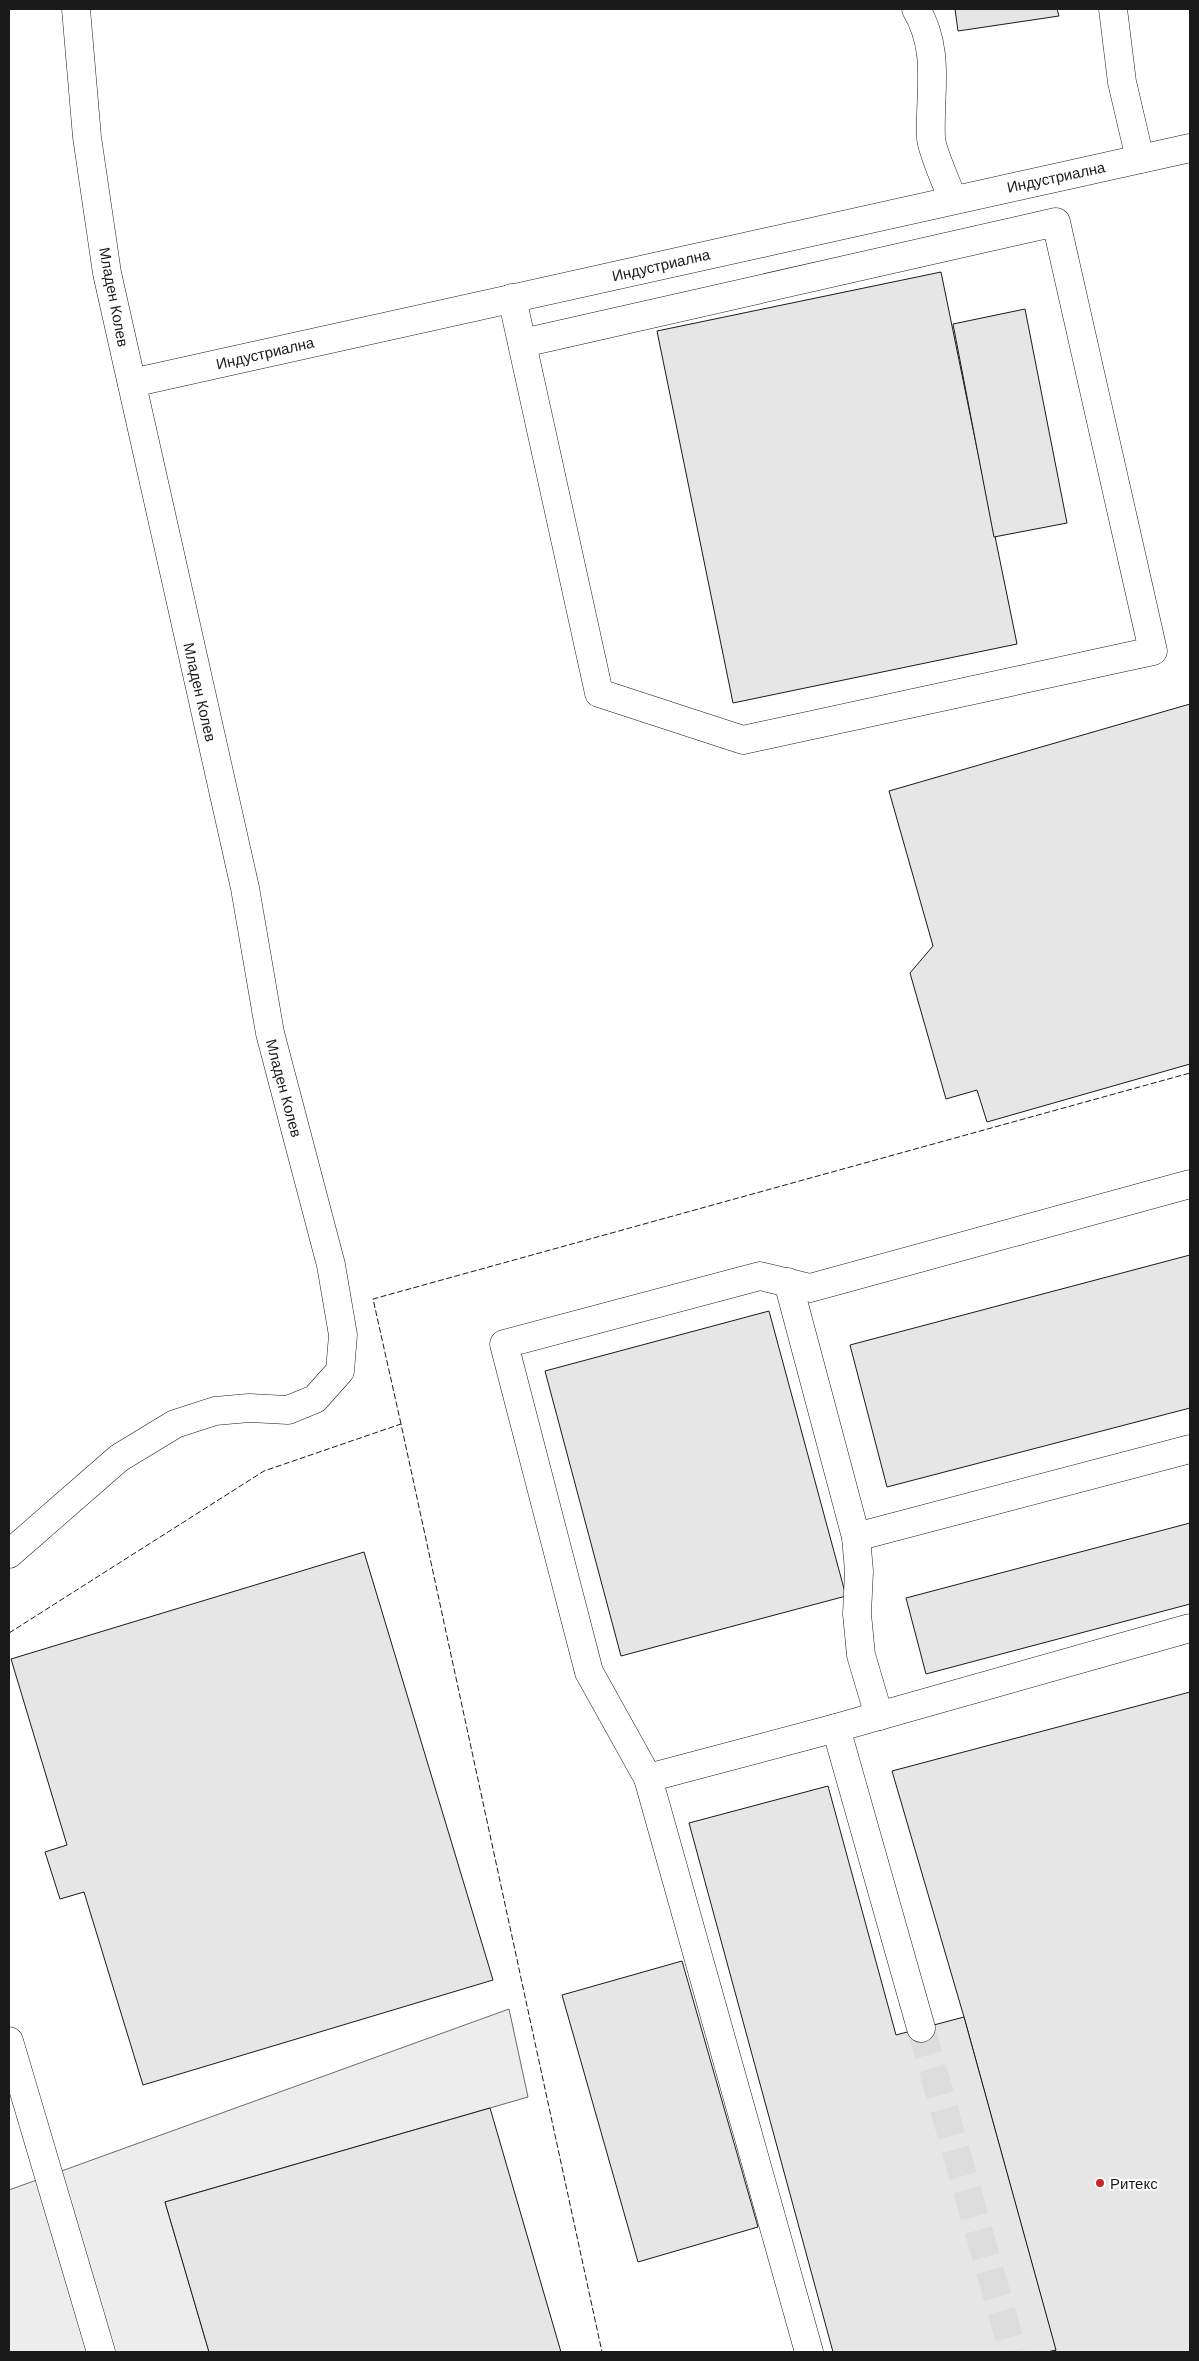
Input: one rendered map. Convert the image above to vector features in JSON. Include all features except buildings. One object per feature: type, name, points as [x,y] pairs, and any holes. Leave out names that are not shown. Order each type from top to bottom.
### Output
[{"type":"street","name":"Младен Колев","points":[[9,1554],[118,1458],[176,1424],[215,1411],[249,1408],[288,1410],[315,1398],[340,1371],[343,1335],[332,1265],[270,1033],[245,888],[132,383],[103,244],[87,137],[76,9]]},
{"type":"street","points":[[916,9],[921,18],[933,61],[931,140],[953,200]]},
{"type":"street","points":[[1113,9],[1122,82],[1140,159]]},
{"type":"street","name":"Индустриална","points":[[132,383],[1190,148]]},
{"type":"street","points":[[512,298],[599,693],[743,740],[1153,652],[1056,222],[522,343]]},
{"type":"street","points":[[809,2352],[648,1778],[589,1672],[504,1344],[760,1276],[810,1288],[1190,1184]]},
{"type":"street","points":[[788,1282],[856,1538],[859,1571],[856,1614],[861,1655],[879,1716]]},
{"type":"street","points":[[856,1538],[1190,1449]]},
{"type":"street","points":[[648,1778],[836,1728],[1190,1628]]},
{"type":"street","points":[[836,1728],[921,2028]]},
{"type":"street","points":[[9,2041],[101,2352]]},
{"type":"shaded area","points":[[509,2009],[528,2097],[165,2202],[209,2352],[9,2352],[9,2190]]},
{"type":"tunnel","points":[[921,2028],[1013,2352]]},
{"type":"fence","points":[[401,1424],[373,1299],[1190,1073]]},
{"type":"fence","points":[[9,1633],[264,1471],[401,1424],[602,2352]]},
{"type":"place","name":"Ритекс","points":[[1100,2183]]}]
